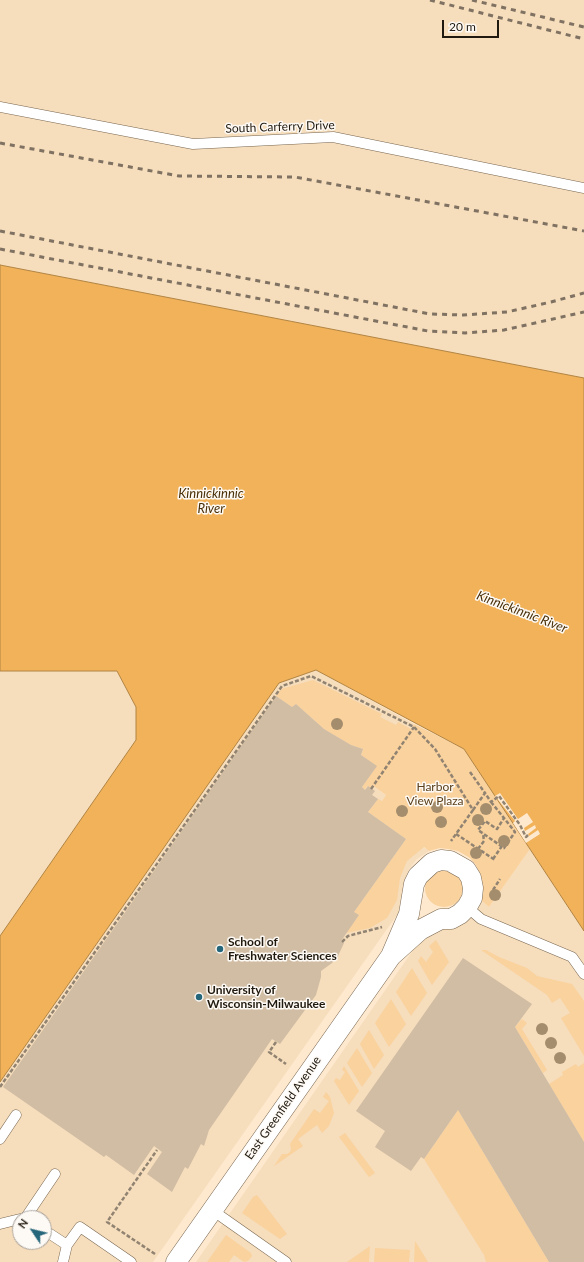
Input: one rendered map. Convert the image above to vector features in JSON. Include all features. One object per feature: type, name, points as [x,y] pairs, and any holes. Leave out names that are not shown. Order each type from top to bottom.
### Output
[{"type":"street","points":[[445,861],[459,864],[466,870],[471,878],[473,888],[472,898],[467,907]]},
{"type":"street","name":"East Greenfield Avenue","points":[[176,1262],[391,956],[409,914],[414,884],[418,876],[432,863],[445,861]]},
{"type":"street","name":"East Greenfield Avenue","points":[[391,956],[420,930],[441,919],[451,919],[460,914],[467,907]]},
{"type":"lane","name":"South Carferry Drive","points":[[0,107],[193,144],[333,137],[584,188]]},
{"type":"lane","points":[[467,907],[481,919],[572,957],[584,974]]},
{"type":"lane","points":[[0,1139],[16,1115]]},
{"type":"lane","points":[[30,1210],[55,1174]]},
{"type":"lane","points":[[212,1210],[286,1262]]},
{"type":"lane","points":[[0,1224],[12,1221]]},
{"type":"lane","points":[[63,1262],[67,1245],[80,1227],[131,1262]]},
{"type":"lane","points":[[52,1235],[67,1245]]},
{"type":"path","points":[[0,1087],[282,686],[311,676],[414,727],[435,749],[473,810]]},
{"type":"path","points":[[371,789],[414,727]]},
{"type":"path","points":[[470,772],[515,832],[504,848],[478,830],[485,821],[497,829],[504,818]]},
{"type":"path","points":[[445,861],[448,845],[485,793]]},
{"type":"path","points":[[491,802],[499,796],[526,836],[528,835]]},
{"type":"path","points":[[478,849],[484,841],[483,833]]},
{"type":"path","points":[[456,834],[494,859],[502,846]]},
{"type":"path","points":[[342,942],[348,936],[384,926]]},
{"type":"path","points":[[276,1042],[269,1052],[286,1064]]},
{"type":"path","points":[[155,1254],[107,1222],[157,1150]]},
{"type":"shaded area","points":[[0,0],[584,0],[584,378],[0,265]]},
{"type":"shaded area","name":"University of Wisconsin-Milwaukee","points":[[316,670],[414,724],[372,785],[386,795],[375,812],[429,851],[417,859],[409,869],[405,880],[403,901],[399,912],[153,1262],[0,1262],[0,1082],[279,683]]},
{"type":"shaded area","points":[[0,671],[117,671],[136,707],[136,740],[0,936]]},
{"type":"shaded area","points":[[530,849],[584,931],[584,1262],[196,1262],[418,943],[481,900],[489,907]]},
{"type":"green space","name":"Harbor View Plaza","points":[[313,680],[382,714],[380,717],[396,725],[398,722],[411,729],[414,724],[464,749],[530,849],[489,907],[481,900],[483,887],[481,877],[476,865],[470,858],[458,851],[440,848],[429,851],[424,847],[407,861],[400,878],[397,900],[387,918],[370,928],[346,933],[359,915],[354,912],[406,839],[368,812],[378,799],[382,801],[386,795],[372,785],[370,788],[367,786],[365,790],[362,787],[376,766],[361,755],[363,749],[351,745],[324,729],[296,704],[292,707],[276,696],[281,689]]},
{"type":"green space","points":[[440,869],[448,869],[455,872],[460,877],[463,888],[460,899],[455,904],[448,907],[440,907],[433,904],[428,899],[425,892],[425,884],[428,877],[433,872]]},
{"type":"green space","points":[[436,940],[449,962],[432,985],[418,961],[421,956],[426,962],[433,952],[429,946]]},
{"type":"green space","points":[[481,950],[486,950],[527,968],[537,976],[572,984],[584,1001],[584,1056],[561,1018],[570,1013],[560,998],[552,1003],[547,995]]},
{"type":"green space","points":[[412,968],[427,993],[411,1016],[396,992]]},
{"type":"green space","points":[[391,999],[406,1024],[389,1047],[375,1023]]},
{"type":"green space","points":[[522,1019],[527,1023],[522,1029],[547,1070],[543,1073],[515,1027]]},
{"type":"green space","points":[[369,1030],[384,1055],[374,1069],[360,1044]]},
{"type":"green space","points":[[357,1048],[372,1073],[362,1087],[347,1063]]},
{"type":"green space","points":[[584,1063],[584,1142],[549,1084],[563,1075],[562,1072],[576,1064],[578,1067]]},
{"type":"green space","points":[[344,1066],[359,1091],[349,1105],[334,1081],[336,1078],[340,1080],[345,1072],[342,1070]]},
{"type":"green space","points":[[326,1092],[330,1097],[334,1113],[329,1126],[322,1133],[317,1125],[298,1139],[303,1146],[274,1166],[282,1154],[287,1154],[290,1152],[290,1144],[314,1109],[320,1113],[329,1101],[323,1097]]},
{"type":"green space","points":[[458,1110],[549,1262],[486,1262],[484,1255],[424,1159]]},
{"type":"green space","points":[[345,1133],[375,1173],[369,1177],[339,1137]]},
{"type":"green space","points":[[257,1195],[287,1234],[280,1239],[242,1213],[253,1197]]},
{"type":"green space","points":[[226,1235],[251,1253],[252,1256],[248,1261],[244,1262],[234,1255],[229,1262],[207,1262]]},
{"type":"green space","points":[[415,1241],[428,1262],[414,1262]]},
{"type":"green space","points":[[370,1246],[369,1262],[347,1262]]},
{"type":"green space","points":[[375,1248],[410,1250],[409,1262],[374,1262]]},
{"type":"water","name":"Kinnickinnic River","points":[[0,265],[584,378],[584,931],[464,749],[316,670],[279,683],[0,1082],[0,936],[136,740],[136,707],[117,671],[0,671]]},
{"type":"pier","points":[[500,793],[518,819],[527,813],[533,822],[524,828],[525,831],[535,825],[536,828],[528,834],[529,836],[538,830],[540,834],[526,843],[513,823],[515,821],[495,796]]},
{"type":"building","name":"University of Wisconsin-Milwaukee","points":[[276,696],[292,707],[296,704],[324,729],[351,745],[363,749],[361,755],[377,766],[362,787],[365,790],[368,786],[375,791],[372,795],[378,799],[368,812],[406,839],[354,912],[359,915],[341,941],[344,943],[338,956],[332,963],[321,971],[321,977],[316,995],[280,1044],[272,1039],[209,1130],[204,1146],[201,1144],[188,1169],[185,1167],[172,1192],[147,1174],[162,1152],[154,1146],[134,1175],[106,1155],[104,1157],[3,1087]]},
{"type":"building","points":[[463,958],[532,1004],[515,1027],[584,1142],[584,1262],[549,1262],[458,1110],[424,1159],[421,1157],[411,1171],[375,1147],[385,1131],[356,1111]]},
{"type":"railway","points":[[430,0],[584,39]]},
{"type":"railway","points":[[472,0],[584,27]]},
{"type":"railway","points":[[0,143],[179,176],[295,177],[584,231]]},
{"type":"railway","points":[[0,231],[430,314],[463,315],[507,312],[584,293]]},
{"type":"railway","points":[[0,249],[428,331],[465,333],[504,330],[584,312]]},
{"type":"place","name":"School of Freshwater Sciences","points":[[220,949]]},
{"type":"place","name":"University of Wisconsin-Milwaukee","points":[[199,997]]}]
